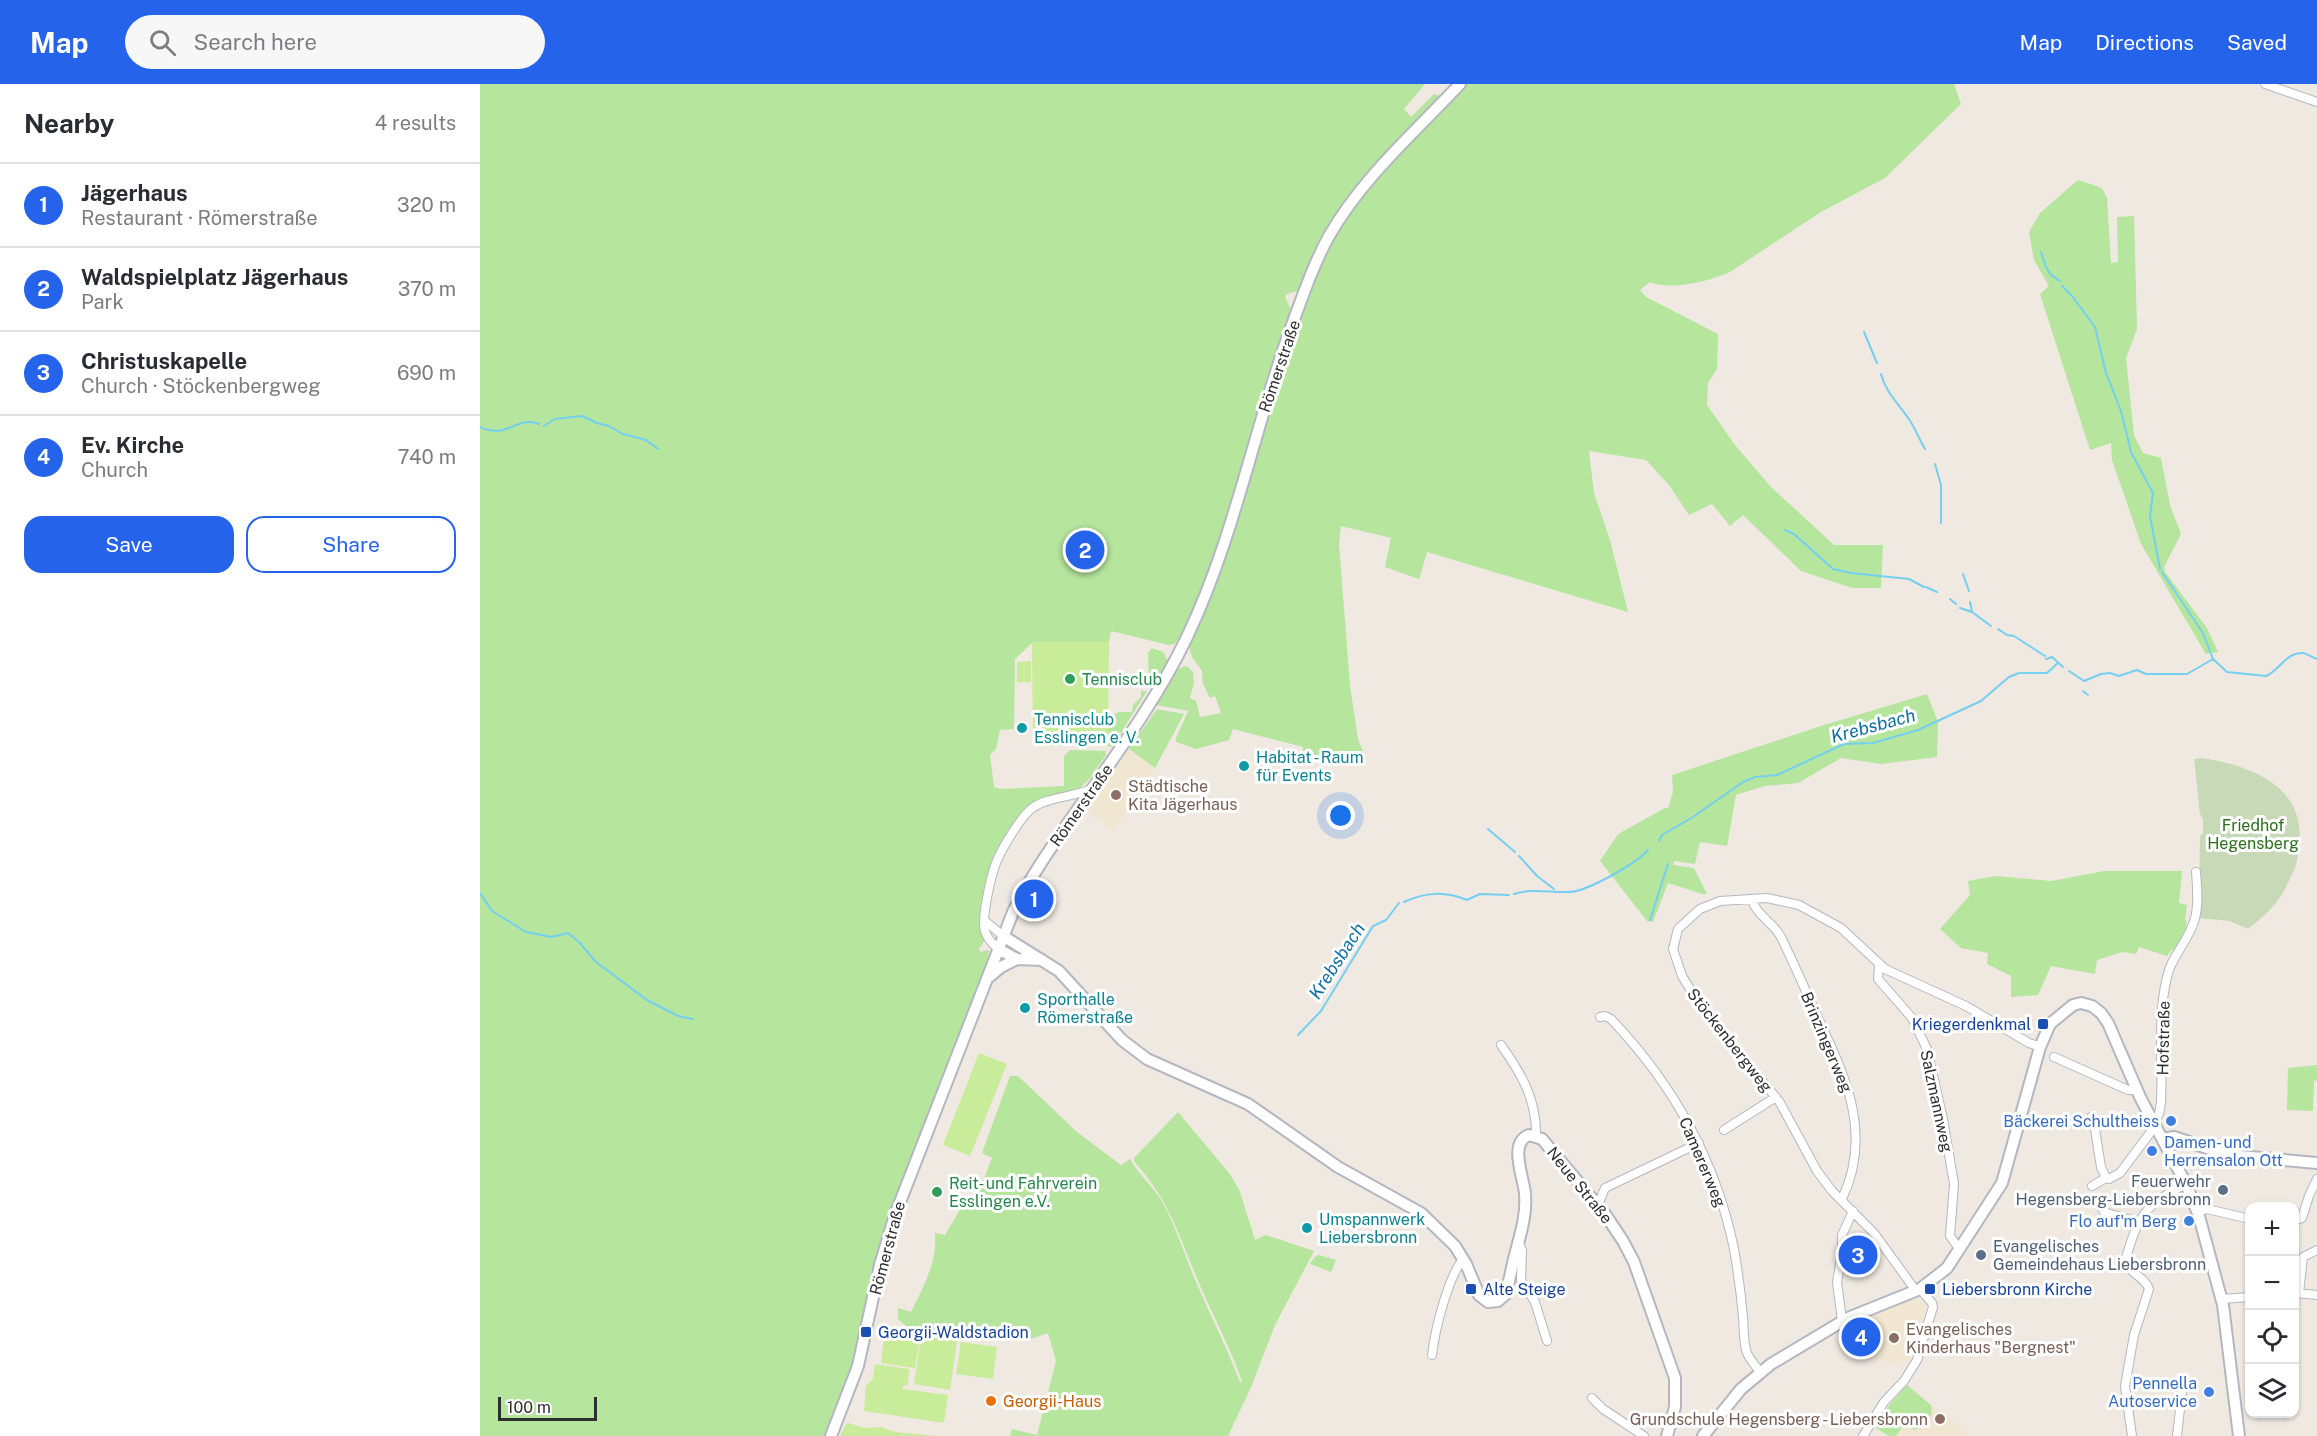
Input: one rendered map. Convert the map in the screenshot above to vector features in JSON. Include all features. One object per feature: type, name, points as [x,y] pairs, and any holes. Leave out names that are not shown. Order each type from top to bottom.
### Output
[{"type":"street","name":"Römerstraße","points":[[831,1436],[858,1365],[883,1254],[895,1215],[1003,936],[1028,884],[1156,693],[1201,606],[1221,553],[1285,344],[1328,239],[1352,201],[1374,174],[1460,84]]},
{"type":"street","points":[[2265,84],[2317,102]]},
{"type":"street","points":[[1043,960],[1017,959],[998,949],[987,936],[984,920],[996,862],[1026,814],[1042,804],[1093,788]]},
{"type":"street","name":"Hofstraße","points":[[2155,1123],[2160,1114],[2161,1102],[2162,1000],[2168,970],[2196,917],[2196,872]]},
{"type":"street","name":"Brinzingerweg","points":[[1752,900],[1757,912],[1772,924],[1781,938],[1850,1093],[1856,1140],[1852,1172],[1842,1199]]},
{"type":"street","name":"Stöckenbergweg","points":[[1863,1436],[1886,1400],[1904,1381],[1919,1355],[1933,1307],[1931,1301],[1918,1290],[1880,1240],[1831,1189],[1810,1161],[1776,1097],[1716,1026],[1692,992],[1682,976],[1672,949],[1680,927],[1700,909],[1720,901],[1775,900],[1799,905],[1841,928],[1879,965]]},
{"type":"street","points":[[984,920],[1003,936]]},
{"type":"street","name":"Neue Straße","points":[[1003,936],[1043,960],[1065,977],[1133,1050],[1162,1067],[1248,1104],[1338,1167],[1414,1208],[1448,1237],[1463,1258],[1481,1297],[1488,1302],[1503,1298],[1507,1290],[1524,1218],[1526,1199],[1518,1146],[1525,1136],[1536,1136],[1549,1146],[1598,1205],[1631,1255],[1676,1384],[1675,1404],[1667,1436]]},
{"type":"street","points":[[986,979],[1001,967],[1017,959]]},
{"type":"street","points":[[1879,965],[1903,979],[1966,1006],[2040,1047]]},
{"type":"street","name":"Salzmannweg","points":[[1879,965],[1878,979],[1912,1018],[1929,1055],[1954,1184],[1950,1236],[1960,1250]]},
{"type":"street","points":[[1707,1434],[1741,1389],[1760,1372],[1842,1321],[1918,1290],[1941,1275],[1960,1250],[2004,1179],[2040,1047],[2050,1024],[2064,1010],[2075,1004],[2092,1006],[2099,1010],[2108,1023],[2137,1090],[2198,1211],[2221,1299],[2239,1436]]},
{"type":"street","name":"Camererweg","points":[[1600,1017],[1605,1016],[1611,1019],[1644,1056],[1671,1094],[1699,1143],[1715,1180],[1728,1223],[1738,1276],[1746,1348],[1749,1358],[1760,1372]]},
{"type":"street","points":[[1501,1045],[1528,1090],[1536,1120],[1536,1136]]},
{"type":"street","points":[[2054,1057],[2128,1090],[2137,1090]]},
{"type":"street","points":[[1724,1130],[1776,1097]]},
{"type":"street","points":[[2091,1117],[2106,1178]]},
{"type":"street","points":[[2092,1186],[2120,1173],[2155,1123]]},
{"type":"street","points":[[2163,1139],[2170,1136],[2176,1137],[2228,1155],[2317,1163]]},
{"type":"street","points":[[1598,1205],[1605,1188],[1699,1143]]},
{"type":"street","points":[[2299,1219],[2303,1217],[2317,1179]]},
{"type":"street","points":[[2132,1436],[2125,1390],[2135,1331],[2148,1295],[2148,1285],[2133,1274],[2126,1258],[2138,1222],[2157,1200],[2186,1184]]},
{"type":"street","points":[[2099,1203],[2104,1212],[2138,1222]]},
{"type":"street","points":[[2198,1211],[2208,1210],[2245,1218]]},
{"type":"street","points":[[1842,1321],[1837,1282],[1842,1256],[1843,1233],[1853,1211]]},
{"type":"street","points":[[1518,1241],[1522,1250],[1521,1280],[1535,1302],[1547,1341]]},
{"type":"street","points":[[2299,1281],[2303,1257],[2317,1250]]},
{"type":"street","points":[[1432,1354],[1438,1322],[1457,1268],[1463,1258]]},
{"type":"street","points":[[2299,1293],[2317,1295]]},
{"type":"street","points":[[2221,1299],[2245,1297]]},
{"type":"street","points":[[2177,1436],[2182,1391]]},
{"type":"street","points":[[1592,1398],[1644,1436]]},
{"type":"shaded area","name":"Städtische Kita Jägerhaus","points":[[1129,749],[1155,768],[1113,830],[1085,810]]},
{"type":"shaded area","name":"Evangelisches Kinderhaus \"Bergnest\"","points":[[1913,1300],[1921,1301],[1926,1309],[1908,1363],[1900,1359],[1896,1366],[1874,1358],[1868,1330],[1872,1327],[1868,1325],[1865,1317]]},
{"type":"shaded area","name":"Grundschule Hegensberg - Liebersbronn","points":[[1931,1404],[1971,1436],[1896,1436],[1904,1424],[1928,1421],[1931,1416]]},
{"type":"green space","points":[[480,84],[1425,84],[1404,109],[1411,117],[1434,94],[1440,96],[1375,167],[1300,290],[1287,294],[1285,297],[1292,312],[1220,540],[1199,598],[1179,639],[1169,645],[1111,631],[1109,642],[1033,642],[1015,659],[1014,729],[1000,730],[996,749],[990,755],[994,787],[1000,789],[1064,786],[1064,756],[1070,750],[1105,751],[1106,755],[1091,777],[1076,792],[1037,803],[995,857],[980,928],[985,940],[979,949],[980,952],[989,950],[986,966],[914,1152],[852,1371],[827,1436],[480,1436]]},
{"type":"green space","points":[[1465,84],[1954,84],[1961,104],[1885,178],[1821,212],[1730,272],[1712,279],[1679,285],[1658,285],[1650,282],[1640,290],[1646,297],[1718,334],[1717,369],[1708,383],[1707,405],[1735,445],[1771,487],[1834,545],[1883,545],[1881,588],[1852,588],[1801,571],[1743,515],[1730,526],[1712,504],[1689,515],[1669,485],[1646,460],[1589,451],[1594,493],[1610,540],[1628,612],[1427,552],[1419,579],[1385,567],[1391,538],[1341,526],[1339,543],[1350,686],[1358,739],[1365,757],[1362,759],[1303,754],[1303,747],[1233,729],[1229,740],[1196,749],[1176,742],[1188,711],[1156,705],[1156,703],[1168,680],[1181,667],[1187,666],[1193,672],[1194,683],[1190,698],[1196,701],[1200,717],[1221,713],[1215,696],[1210,698],[1203,684],[1202,671],[1192,657],[1189,646],[1211,594],[1254,453],[1306,297],[1340,226],[1370,184]]},
{"type":"green space","points":[[2078,180],[2102,188],[2107,198],[2111,263],[2118,262],[2117,217],[2134,216],[2137,329],[2126,358],[2134,436],[2143,453],[2161,458],[2170,505],[2181,534],[2164,567],[2165,572],[2207,628],[2218,652],[2206,654],[2141,544],[2112,460],[2111,443],[2090,450],[2040,294],[2049,286],[2034,260],[2029,232],[2040,213]]},
{"type":"green space","name":"Tennisclub","points":[[1032,642],[1109,642],[1108,746],[1033,746]]},
{"type":"green space","points":[[1152,648],[1163,652],[1168,661],[1152,688],[1149,687],[1148,653]]},
{"type":"green space","points":[[1031,661],[1031,682],[1017,682],[1017,662]]},
{"type":"green space","points":[[1141,691],[1147,691],[1112,747],[1108,746],[1108,717],[1119,712],[1132,712],[1133,705],[1141,697]]},
{"type":"green space","points":[[1927,694],[1938,722],[1937,757],[1881,764],[1841,758],[1798,783],[1765,786],[1736,795],[1727,846],[1700,842],[1695,864],[1674,861],[1673,865],[1694,868],[1707,894],[1668,883],[1653,922],[1647,921],[1600,861],[1618,834],[1668,808],[1673,792],[1672,775]]},
{"type":"green space","points":[[1157,709],[1184,714],[1155,768],[1129,749]]},
{"type":"green space","name":"Friedhof Hegensberg","points":[[2201,758],[2245,768],[2263,777],[2279,788],[2291,803],[2298,820],[2300,842],[2295,868],[2276,902],[2248,929],[2230,921],[2199,918],[2200,836],[2203,833],[2203,819],[2200,814],[2194,759]]},
{"type":"green space","points":[[2105,871],[2182,871],[2179,903],[2187,905],[2185,920],[2188,927],[2176,951],[2172,950],[2167,956],[2139,947],[2136,954],[2122,952],[2097,960],[2095,974],[2051,966],[2038,995],[2011,997],[2011,976],[1987,964],[1988,953],[1961,948],[1940,929],[1970,895],[1968,881],[1996,876],[2051,881]]},
{"type":"green space","points":[[979,1053],[1007,1064],[970,1156],[943,1145]]},
{"type":"green space","points":[[2317,1065],[2313,1111],[2287,1110],[2288,1068]]},
{"type":"green space","points":[[1010,1076],[1018,1076],[1077,1132],[1121,1165],[1130,1159],[1155,1192],[1173,1223],[1240,1382],[1242,1381],[1232,1356],[1172,1219],[1157,1191],[1134,1158],[1178,1112],[1229,1173],[1239,1189],[1255,1240],[1266,1235],[1314,1251],[1275,1325],[1251,1387],[1228,1436],[1010,1436],[1012,1429],[1037,1435],[1056,1361],[1048,1333],[1025,1341],[1011,1336],[920,1332],[911,1330],[898,1319],[898,1308],[911,1312],[925,1284],[932,1264],[935,1233],[945,1235],[965,1201],[974,1199],[979,1191],[992,1158],[982,1153]]},
{"type":"green space","points":[[1319,1255],[1336,1260],[1331,1272],[1310,1264]]},
{"type":"green space","points":[[885,1331],[920,1336],[915,1368],[881,1363]]},
{"type":"green space","points":[[921,1336],[957,1341],[950,1390],[914,1384]]},
{"type":"green space","points":[[961,1342],[997,1347],[993,1379],[956,1374]]},
{"type":"green space","points":[[875,1364],[909,1369],[908,1385],[903,1386],[903,1389],[948,1395],[944,1423],[864,1411],[866,1386],[873,1379]]},
{"type":"green space","points":[[1907,1385],[1931,1405],[1930,1417],[1914,1430],[1904,1424],[1896,1436],[1889,1436],[1874,1427]]},
{"type":"green space","points":[[846,1424],[864,1428],[881,1427],[895,1432],[937,1436],[840,1436]]},
{"type":"waterway","points":[[2041,252],[2051,275],[2060,281]]},
{"type":"waterway","points":[[2062,286],[2095,327],[2106,373],[2121,411],[2131,452],[2153,493],[2150,516],[2160,569]]},
{"type":"waterway","points":[[1864,332],[1877,363]]},
{"type":"waterway","points":[[1881,374],[1889,392],[1909,419],[1925,449]]},
{"type":"waterway","points":[[544,426],[555,419],[582,416],[623,434],[646,440],[658,449]]},
{"type":"waterway","points":[[480,427],[498,431],[524,422],[539,424]]},
{"type":"waterway","points":[[1935,464],[1941,485],[1941,523]]},
{"type":"waterway","points":[[1785,530],[1794,534],[1833,569],[1909,579],[1924,587]]},
{"type":"waterway","points":[[2162,572],[2203,633],[2213,659]]},
{"type":"waterway","points":[[1963,574],[1969,591]]},
{"type":"waterway","points":[[1926,587],[1937,592]]},
{"type":"waterway","points":[[1950,599],[1956,604]]},
{"type":"waterway","points":[[1970,602],[1972,612]]},
{"type":"waterway","points":[[1960,608],[1972,612],[1991,626]]},
{"type":"waterway","points":[[1998,629],[2007,635],[2014,636],[2045,656]]},
{"type":"waterway","name":"Krebsbach","points":[[2069,671],[2084,681],[2101,674],[2110,673],[2119,676],[2137,670],[2146,674],[2187,674],[2213,659],[2227,672],[2266,676],[2297,653],[2317,659]]},
{"type":"waterway","points":[[2046,659],[2052,657],[2063,667]]},
{"type":"waterway","name":"Krebsbach","points":[[1659,841],[1662,835],[1693,817],[1743,782],[1755,777],[1777,775],[1844,744],[1873,743],[1918,730],[1981,701],[2009,677],[2019,673],[2047,673],[2058,663]]},
{"type":"waterway","points":[[2083,691],[2088,695]]},
{"type":"waterway","points":[[1488,829],[1515,852]]},
{"type":"waterway","name":"Krebsbach","points":[[1514,894],[1528,891],[1570,892],[1588,887],[1612,876],[1648,850]]},
{"type":"waterway","points":[[1519,856],[1537,876],[1554,889]]},
{"type":"waterway","points":[[1650,920],[1668,864]]},
{"type":"waterway","points":[[480,893],[492,911],[526,932],[551,937],[568,933],[596,962],[647,1000],[678,1016],[693,1019]]},
{"type":"waterway","name":"Krebsbach","points":[[1404,902],[1420,896],[1436,894],[1451,895],[1467,900],[1480,894],[1509,895]]},
{"type":"waterway","name":"Krebsbach","points":[[1298,1035],[1321,1011],[1373,926],[1386,920],[1399,903]]},
{"type":"place","name":"Waldspielplatz Jägerhaus","points":[[1085,550]]},
{"type":"place","name":"Tennisclub","points":[[1070,679]]},
{"type":"place","name":"Tennisclub Esslingen e. V.","points":[[1022,728]]},
{"type":"place","name":"Habitat - Raum für Events","points":[[1244,766]]},
{"type":"place","name":"Städtische Kita Jägerhaus","points":[[1116,795]]},
{"type":"place","name":"Jägerhaus","points":[[1034,899]]},
{"type":"place","name":"Sporthalle Römerstraße","points":[[1025,1008]]},
{"type":"place","name":"Kriegerdenkmal","points":[[2043,1024]]},
{"type":"place","name":"Bäckerei Schultheiss","points":[[2171,1121]]},
{"type":"place","name":"Damen- und Herrensalon Ott","points":[[2152,1151]]},
{"type":"place","name":"Feuerwehr Hegensberg-Liebersbronn","points":[[2223,1190]]},
{"type":"place","name":"Reit- und Fahrverein Esslingen e.V.","points":[[937,1192]]},
{"type":"place","name":"Flo auf'm Berg","points":[[2189,1221]]},
{"type":"place","name":"Umspannwerk Liebersbronn","points":[[1307,1228]]},
{"type":"place","name":"Christuskapelle","points":[[1858,1255]]},
{"type":"place","name":"Evangelisches Gemeindehaus Liebersbronn","points":[[1981,1255]]},
{"type":"place","name":"Alte Steige","points":[[1471,1289]]},
{"type":"place","name":"Liebersbronn Kirche","points":[[1930,1289]]},
{"type":"place","name":"Georgii-Waldstadion","points":[[866,1332]]},
{"type":"place","name":"Ev. Kirche","points":[[1861,1337]]},
{"type":"place","name":"Evangelisches Kinderhaus \"Bergnest\"","points":[[1894,1338]]},
{"type":"place","name":"Pennella Autoservice","points":[[2209,1392]]},
{"type":"place","name":"Georgii-Haus","points":[[991,1401]]},
{"type":"place","name":"Grundschule Hegensberg - Liebersbronn","points":[[1940,1419]]}]
